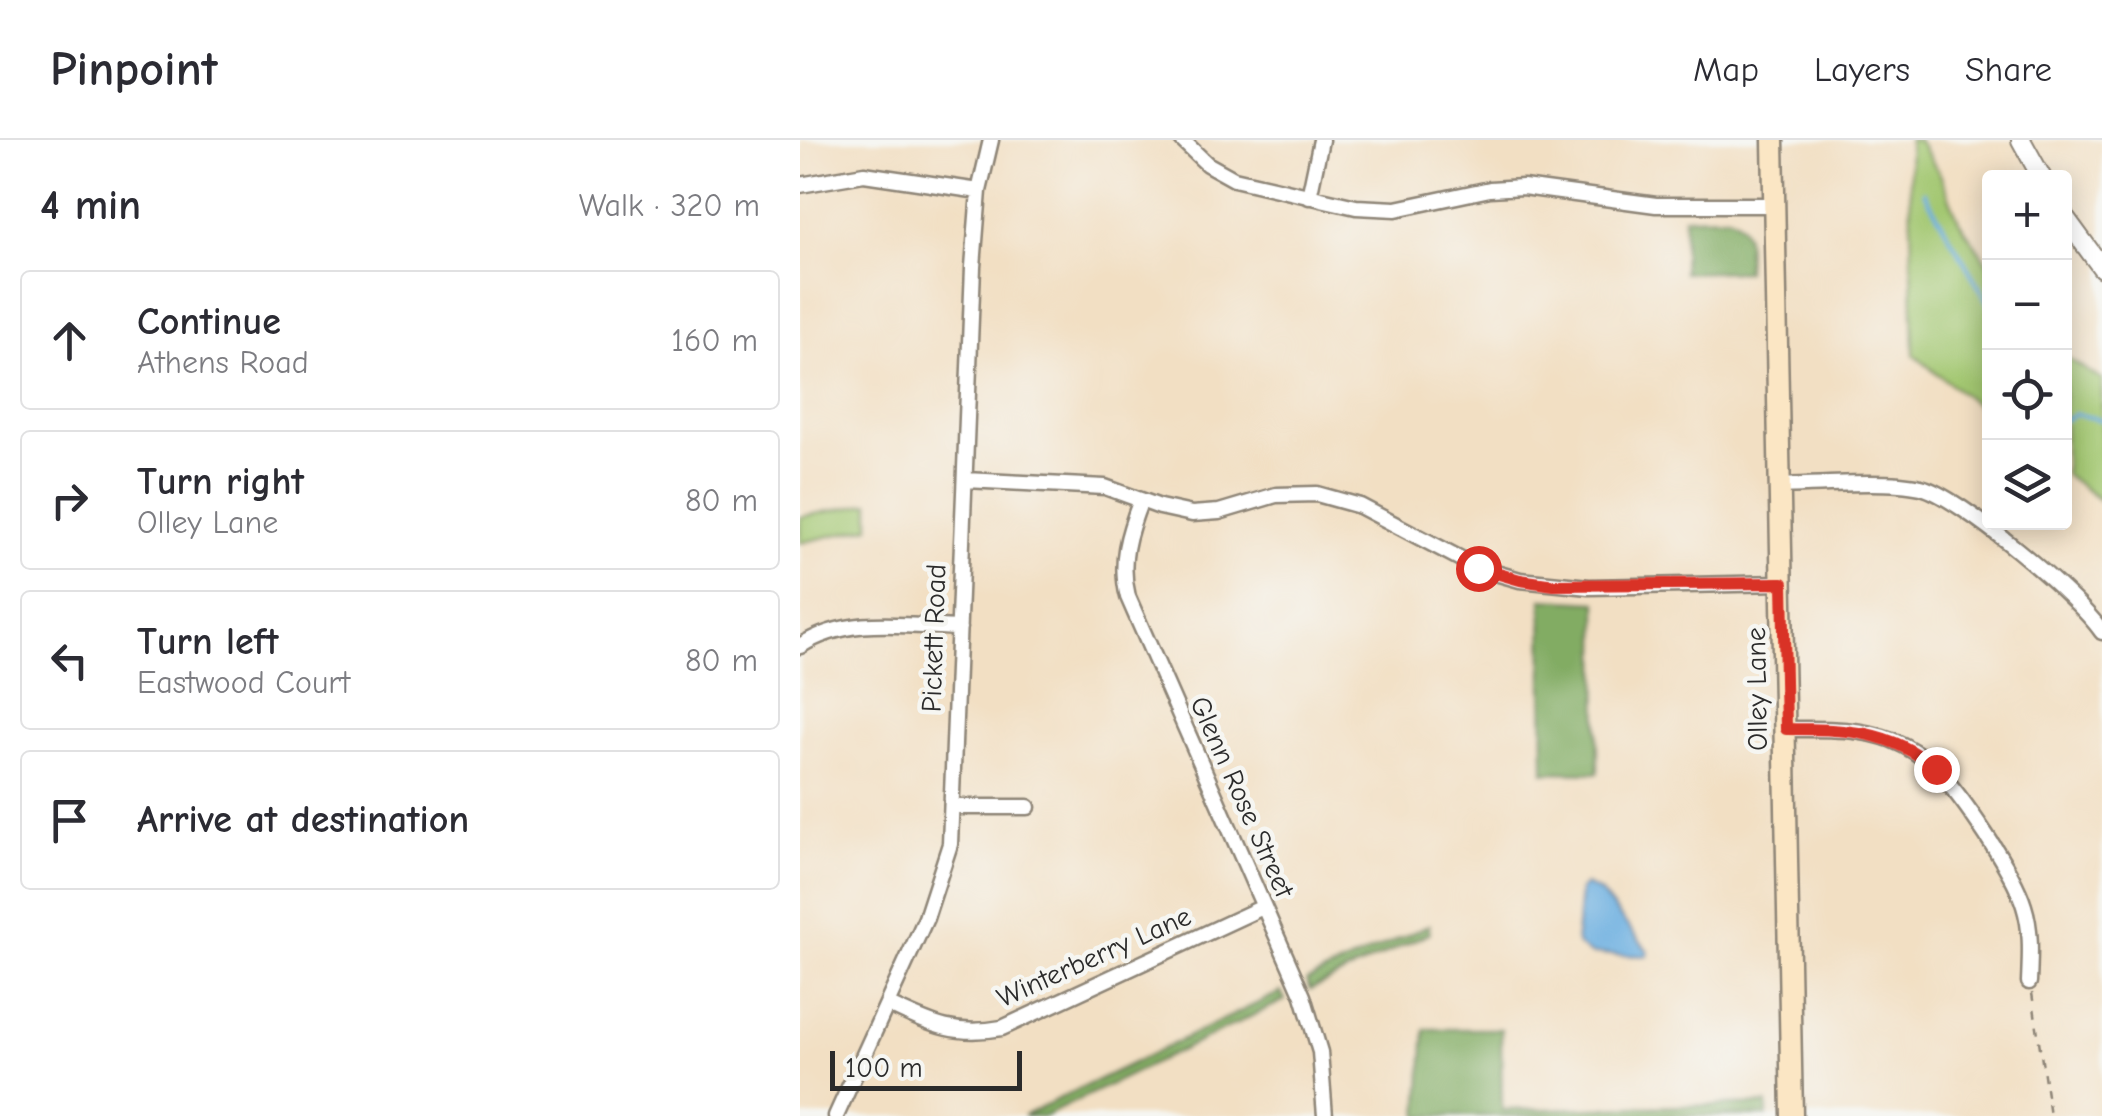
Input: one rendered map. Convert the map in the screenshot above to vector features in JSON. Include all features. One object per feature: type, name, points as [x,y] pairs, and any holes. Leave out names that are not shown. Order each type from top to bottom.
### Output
[{"type":"main road","name":"Olley Lane","points":[[1773,140],[1792,1116]]},
{"type":"street","name":"Pickett Road","points":[[836,1116],[941,880],[950,844],[973,267],[979,191],[991,140]]},
{"type":"street","points":[[1182,140],[1207,164],[1234,179],[1356,207],[1396,209],[1523,187],[1656,204],[1774,205]]},
{"type":"street","points":[[1309,197],[1321,140]]},
{"type":"street","points":[[2021,140],[2038,170]]},
{"type":"street","points":[[800,184],[864,174],[979,191]]},
{"type":"street","points":[[2072,227],[2102,268]]},
{"type":"street","points":[[966,480],[1105,487],[1176,512],[1208,514],[1276,496],[1316,494],[1360,506],[1478,568],[1554,585],[1783,583]]},
{"type":"street","points":[[1781,486],[1906,485],[1936,491],[2068,592],[2102,632]]},
{"type":"street","name":"Glenn Rose Street","points":[[1140,500],[1125,548],[1128,597],[1314,1029],[1324,1077],[1324,1116]]},
{"type":"street","points":[[800,646],[829,631],[858,624],[960,628]]},
{"type":"street","points":[[1786,729],[1842,729],[1878,735],[1909,748],[1936,769],[2020,895],[2028,921],[2029,982]]},
{"type":"street","points":[[954,807],[1028,808]]},
{"type":"street","name":"Winterberry Lane","points":[[887,1004],[946,1030],[1002,1028],[1263,907]]},
{"type":"path","points":[[2029,982],[2050,1116]]},
{"type":"green space","points":[[1909,140],[1918,140],[1940,174],[1959,221],[1982,255],[1982,409],[1914,355]]},
{"type":"green space","points":[[1728,216],[1744,231],[1746,271],[1683,273],[1684,217]]},
{"type":"green space","points":[[2072,361],[2102,380],[2102,502],[2072,479]]},
{"type":"green space","points":[[870,503],[870,527],[800,543],[800,517]]},
{"type":"green space","points":[[1542,599],[1597,602],[1598,773],[1544,772]]},
{"type":"green space","points":[[1429,925],[1429,933],[1310,990],[1306,981]]},
{"type":"green space","points":[[1281,992],[1285,1000],[1045,1116],[1023,1116]]},
{"type":"green space","points":[[1425,1029],[1501,1029],[1502,1110],[1767,1104],[1767,1116],[1419,1116]]},
{"type":"water","points":[[1585,885],[1600,892],[1648,956],[1591,954],[1578,946],[1580,890]]},
{"type":"waterway","points":[[1924,192],[1982,292]]},
{"type":"waterway","points":[[2072,416],[2102,420]]},
{"type":"route","points":[[1478,568],[1554,585],[1783,583],[1786,729],[1842,729],[1878,735],[1909,748],[1936,769]]}]
